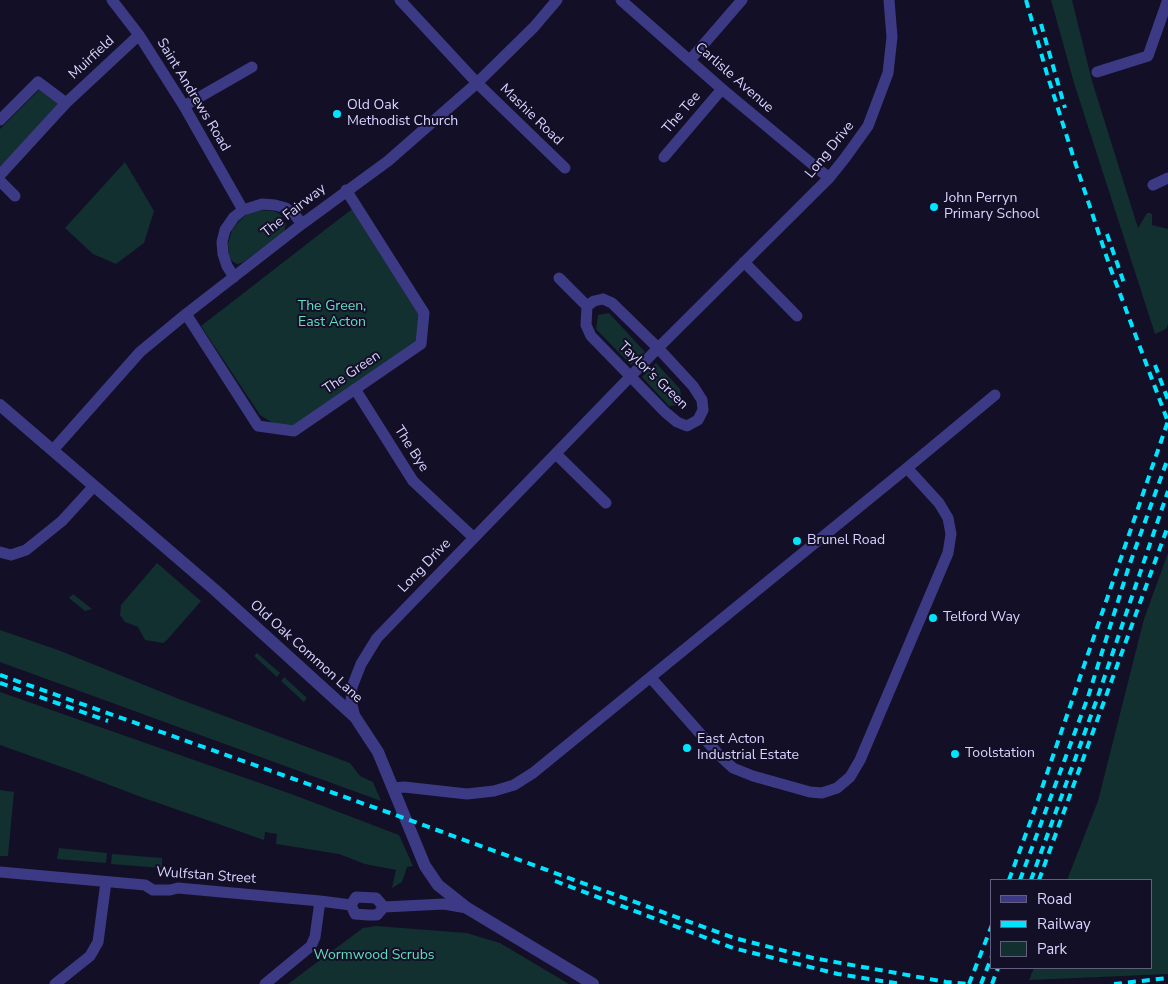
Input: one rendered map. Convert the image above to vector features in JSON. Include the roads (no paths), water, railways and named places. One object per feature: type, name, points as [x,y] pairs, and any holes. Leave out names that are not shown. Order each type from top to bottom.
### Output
[{"type":"street","name":"Saint Andrews Road","points":[[112,0],[139,35],[184,106],[243,210]]},
{"type":"street","name":"Mashie Road","points":[[400,0],[477,83],[565,168]]},
{"type":"street","name":"The Fairway","points":[[53,450],[140,352],[302,224],[388,160],[477,83],[534,27],[556,0]]},
{"type":"street","name":"Carlisle Avenue","points":[[621,0],[722,89],[829,178]]},
{"type":"street","points":[[690,60],[742,0]]},
{"type":"street","name":"Long Drive","points":[[355,717],[351,701],[352,687],[361,664],[377,638],[658,348],[829,178],[868,126],[888,73],[892,37],[889,0]]},
{"type":"street","points":[[1097,72],[1148,56],[1166,1]]},
{"type":"street","name":"Muirfield","points":[[0,175],[66,103],[139,35]]},
{"type":"street","points":[[184,106],[252,67]]},
{"type":"street","points":[[0,120],[38,82],[66,103]]},
{"type":"street","name":"The Tee","points":[[664,157],[722,89]]},
{"type":"street","points":[[1153,185],[1168,178]]},
{"type":"street","points":[[0,181],[15,196]]},
{"type":"street","name":"The Green","points":[[186,314],[258,426],[294,431],[421,344],[424,313],[395,264],[346,190]]},
{"type":"street","points":[[234,277],[227,266],[222,242],[225,230],[234,217],[243,210],[262,204],[275,205],[286,208],[302,224]]},
{"type":"street","points":[[744,262],[797,316]]},
{"type":"street","points":[[559,278],[587,306]]},
{"type":"street","name":"Taylor's Green","points":[[603,299],[612,302],[658,348],[693,386],[702,400],[704,410],[698,420],[687,426],[677,422],[665,412],[591,336],[586,325],[587,306],[594,301],[603,299]]},
{"type":"street","name":"The Bye","points":[[355,389],[413,481],[473,537]]},
{"type":"street","points":[[393,788],[467,794],[494,792],[514,785],[541,767],[995,395]]},
{"type":"street","name":"Old Oak Common Lane","points":[[0,405],[215,590],[355,717],[373,743],[425,866],[430,876],[438,885],[467,908],[593,984]]},
{"type":"street","points":[[556,454],[606,504]]},
{"type":"street","points":[[650,678],[733,768],[762,779],[810,792],[822,793],[837,788],[850,777],[860,760],[948,553],[951,534],[948,518],[939,503],[908,468]]},
{"type":"street","points":[[0,552],[11,555],[26,550],[62,521],[94,486]]},
{"type":"street","name":"Wulfstan Street","points":[[0,872],[145,885],[152,890],[178,888],[351,905]]},
{"type":"street","points":[[56,984],[90,956],[98,942],[106,882]]},
{"type":"street","name":"Wulfstan Street","points":[[351,905],[356,897],[376,898],[384,907]]},
{"type":"street","points":[[265,984],[311,946],[315,938],[320,901]]},
{"type":"street","name":"Wulfstan Street","points":[[351,905],[355,914],[368,915],[377,915],[384,907],[444,904],[467,908]]},
{"type":"railway","points":[[1026,0],[1047,74],[1110,267],[1168,422]]},
{"type":"railway","points":[[1041,24],[1065,108]]},
{"type":"railway","points":[[1107,234],[1125,286]]},
{"type":"railway","points":[[1155,365],[1168,400]]},
{"type":"railway","points":[[1009,879],[1168,421]]},
{"type":"railway","points":[[1020,879],[1088,697],[1129,566],[1168,458]]},
{"type":"railway","points":[[1031,879],[1097,699],[1168,491]]},
{"type":"railway","points":[[1039,879],[1168,526]]},
{"type":"railway","points":[[0,675],[390,813],[734,938],[813,958],[946,982],[967,984]]},
{"type":"railway","points":[[0,683],[108,721]]},
{"type":"railway","points":[[555,881],[733,948],[838,974],[901,984]]},
{"type":"railway","points":[[969,984],[990,930]]},
{"type":"railway","points":[[981,984],[990,961]]},
{"type":"railway","points":[[992,984],[998,969]]},
{"type":"railway","points":[[1114,984],[1168,978]]},
{"type":"place","name":"Old Oak Methodist Church","points":[[337,114]]},
{"type":"place","name":"John Perryn Primary School","points":[[934,207]]},
{"type":"place","name":"Brunel Road","points":[[797,541]]},
{"type":"place","name":"Telford Way","points":[[933,618]]},
{"type":"place","name":"East Acton Industrial Estate","points":[[687,748]]},
{"type":"place","name":"Toolstation","points":[[955,754]]},
{"type":"park label","name":"The Green, East Acton","points":[[332,316]]},
{"type":"park label","name":"Wormwood Scrubs","points":[[374,956]]}]
